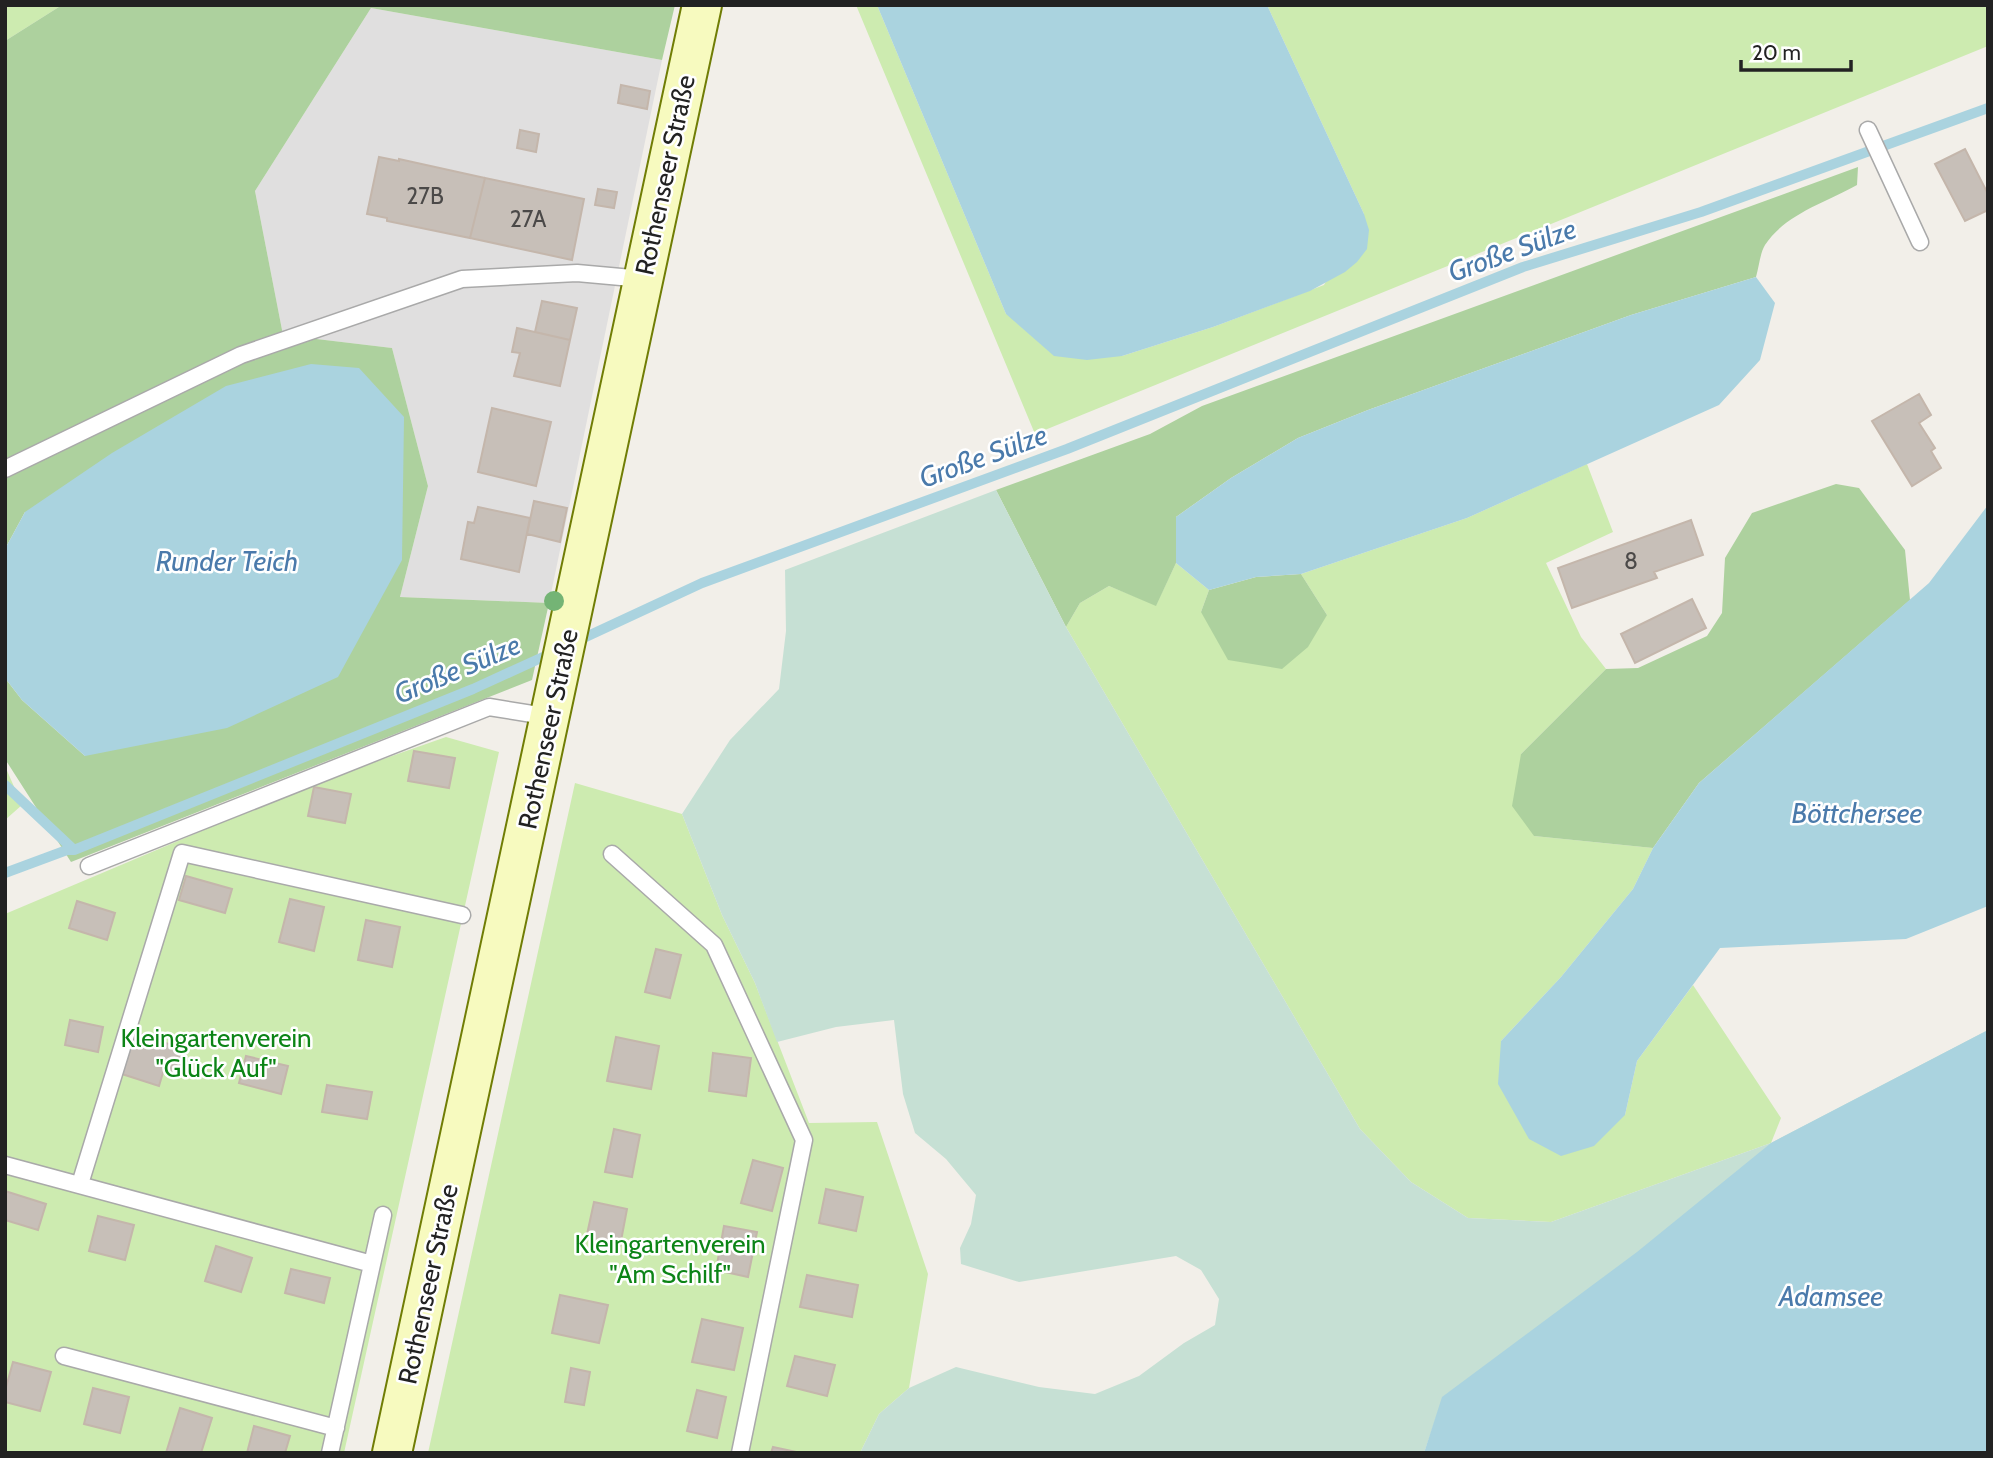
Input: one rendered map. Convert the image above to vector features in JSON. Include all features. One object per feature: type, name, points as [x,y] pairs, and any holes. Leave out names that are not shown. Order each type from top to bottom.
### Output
[{"type":"street","name":"Rothenseer Straße","points":[[392,1453],[702,5]]},
{"type":"lane","points":[[1868,130],[1920,242]]},
{"type":"lane","points":[[5,469],[241,355],[462,279],[577,273],[643,279]]},
{"type":"lane","points":[[89,866],[489,708],[551,717]]},
{"type":"lane","points":[[80,1184],[182,853],[462,915]]},
{"type":"lane","points":[[612,854],[714,945],[804,1140],[740,1453]]},
{"type":"lane","points":[[5,1165],[372,1264]]},
{"type":"lane","points":[[330,1453],[383,1215]]},
{"type":"lane","points":[[64,1356],[336,1428]]},
{"type":"shaded area","points":[[371,8],[662,60],[549,603],[400,597],[428,486],[392,348],[283,335],[255,191]]},
{"type":"green space","points":[[5,5],[62,5],[5,41]]},
{"type":"green space","points":[[62,5],[675,5],[662,60],[371,8],[255,191],[283,335],[392,348],[428,486],[400,597],[549,603],[532,680],[71,862],[5,759],[5,678],[22,700],[85,756],[25,512],[5,549],[5,41]]},
{"type":"green space","points":[[856,5],[877,5],[1006,314],[1122,356],[1213,327],[1324,285],[1364,214],[1267,5],[1988,5],[1988,46],[1035,434]]},
{"type":"green space","points":[[1858,167],[1857,185],[1795,217],[1773,234],[1763,248],[1756,277],[1631,315],[1368,410],[1298,438],[1231,478],[1176,517],[1176,563],[1156,606],[1109,586],[1080,603],[1066,627],[996,490],[1150,434],[1202,406]]},
{"type":"green space","points":[[1587,464],[1613,532],[1546,563],[1581,637],[1606,669],[1521,754],[1534,836],[1653,848],[1633,889],[1561,977],[1501,1041],[1625,1115],[1637,1061],[1693,985],[1781,1118],[1771,1143],[1551,1222],[1468,1218],[1411,1182],[1360,1129],[1066,627],[1080,603],[1109,586],[1156,605],[1176,563],[1209,590],[1201,612],[1327,615],[1301,574],[1467,518]]},
{"type":"green space","points":[[1836,484],[1859,488],[1905,550],[1910,600],[1699,783],[1653,848],[1534,836],[1512,806],[1521,754],[1606,669],[1638,668],[1707,636],[1722,613],[1725,558],[1752,513]]},
{"type":"green space","points":[[996,490],[1066,627],[1360,1129],[1411,1182],[1468,1218],[1551,1222],[1771,1143],[1988,1030],[1443,1397],[1424,1453],[860,1453],[879,1414],[909,1388],[956,1367],[1039,1387],[1095,1394],[1139,1376],[1184,1343],[1215,1325],[1219,1299],[1201,1270],[1176,1256],[1019,1282],[961,1264],[960,1248],[971,1224],[976,1195],[946,1159],[915,1133],[903,1094],[894,1020],[836,1027],[777,1042],[755,983],[722,915],[682,814],[730,740],[779,689],[786,631],[785,570]]},
{"type":"green space","points":[[1301,574],[1327,615],[1308,647],[1282,669],[1228,660],[1201,612],[1209,590],[1256,577]]},
{"type":"green space","name":"Kleingartenverein \"Glück Auf\"","points":[[446,737],[499,752],[344,1453],[5,1453],[5,914],[315,783]]},
{"type":"green space","points":[[5,766],[22,805],[5,820]]},
{"type":"green space","name":"Kleingartenverein \"Am Schilf\"","points":[[575,783],[682,814],[722,915],[755,983],[809,1123],[877,1122],[928,1274],[909,1388],[879,1414],[860,1453],[428,1453]]},
{"type":"water","points":[[877,5],[1267,5],[1364,214],[1369,230],[1367,249],[1345,272],[1310,291],[1213,327],[1122,356],[1087,360],[1054,356],[1006,314]]},
{"type":"water","points":[[1756,277],[1775,303],[1760,360],[1719,405],[1467,518],[1301,574],[1256,577],[1209,590],[1176,563],[1176,517],[1231,478],[1298,438],[1631,315]]},
{"type":"water","name":"Runder Teich","points":[[311,364],[359,368],[404,417],[402,560],[338,677],[227,728],[85,756],[22,700],[5,678],[5,549],[25,512],[112,453],[226,386]]},
{"type":"water","name":"Böttchersee","points":[[1988,505],[1988,906],[1906,939],[1720,948],[1637,1061],[1625,1115],[1594,1146],[1561,1156],[1529,1139],[1498,1084],[1501,1041],[1561,977],[1633,889],[1653,848],[1699,783],[1929,583]]},
{"type":"water","name":"Adamsee","points":[[1988,1030],[1988,1453],[1424,1453],[1442,1397],[1637,1252],[1771,1143]]},
{"type":"building","points":[[621,85],[650,91],[647,109],[618,103]]},
{"type":"building","points":[[520,130],[539,134],[536,152],[517,148]]},
{"type":"building","points":[[1965,149],[1988,194],[1988,210],[1965,221],[1935,164]]},
{"type":"building","points":[[379,157],[485,178],[470,238],[387,221],[387,218],[367,214]]},
{"type":"building","points":[[485,178],[584,199],[572,260],[470,238]]},
{"type":"building","points":[[598,189],[617,192],[614,208],[595,205]]},
{"type":"building","points":[[542,301],[577,308],[570,340],[535,332]]},
{"type":"building","points":[[517,328],[570,340],[560,386],[514,376],[520,353],[512,352]]},
{"type":"building","points":[[1919,394],[1931,415],[1919,423],[1935,448],[1931,451],[1941,468],[1912,486],[1872,421]]},
{"type":"building","points":[[492,408],[551,422],[536,486],[478,472]]},
{"type":"building","points":[[534,501],[567,508],[560,542],[527,534]]},
{"type":"building","points":[[478,507],[530,518],[519,572],[461,559],[468,522],[474,523]]},
{"type":"building","points":[[1691,520],[1703,555],[1654,572],[1657,578],[1572,608],[1558,568]]},
{"type":"building","points":[[1692,599],[1706,628],[1635,663],[1621,634]]},
{"type":"building","points":[[414,751],[455,758],[449,788],[408,781]]},
{"type":"building","points":[[314,787],[351,794],[345,823],[308,816]]},
{"type":"building","points":[[186,876],[232,889],[225,913],[179,900]]},
{"type":"building","points":[[290,899],[324,907],[314,951],[279,942]]},
{"type":"building","points":[[77,901],[115,913],[107,940],[69,928]]},
{"type":"building","points":[[366,920],[400,927],[392,967],[358,960]]},
{"type":"building","points":[[656,949],[681,955],[670,998],[645,992]]},
{"type":"building","points":[[70,1020],[103,1027],[98,1052],[65,1045]]},
{"type":"building","points":[[136,1032],[185,1050],[177,1074],[164,1069],[159,1086],[122,1074]]},
{"type":"building","points":[[616,1037],[659,1046],[651,1089],[607,1081]]},
{"type":"building","points":[[713,1053],[751,1058],[746,1096],[709,1091]]},
{"type":"building","points":[[246,1056],[288,1066],[281,1094],[239,1083]]},
{"type":"building","points":[[327,1085],[372,1092],[367,1119],[322,1112]]},
{"type":"building","points":[[614,1129],[640,1135],[632,1177],[605,1172]]},
{"type":"building","points":[[753,1160],[783,1168],[772,1211],[741,1203]]},
{"type":"building","points":[[826,1189],[863,1197],[856,1231],[819,1223]]},
{"type":"building","points":[[5,1191],[46,1204],[38,1230],[5,1220]]},
{"type":"building","points":[[594,1202],[627,1209],[620,1246],[586,1239]]},
{"type":"building","points":[[98,1216],[134,1225],[125,1260],[89,1251]]},
{"type":"building","points":[[724,1226],[757,1232],[748,1277],[716,1270]]},
{"type":"building","points":[[216,1246],[252,1258],[241,1292],[205,1281]]},
{"type":"building","points":[[291,1269],[330,1278],[324,1303],[285,1293]]},
{"type":"building","points":[[807,1275],[858,1285],[852,1317],[800,1307]]},
{"type":"building","points":[[560,1295],[608,1305],[599,1343],[552,1333]]},
{"type":"building","points":[[702,1319],[743,1328],[734,1370],[692,1362]]},
{"type":"building","points":[[795,1356],[835,1365],[827,1396],[787,1386]]},
{"type":"building","points":[[13,1362],[51,1372],[40,1411],[5,1402],[5,1391]]},
{"type":"building","points":[[571,1368],[590,1372],[584,1405],[565,1402]]},
{"type":"building","points":[[93,1388],[129,1397],[120,1433],[84,1424]]},
{"type":"building","points":[[697,1390],[726,1397],[717,1438],[687,1431]]},
{"type":"building","points":[[180,1408],[212,1418],[201,1453],[166,1453]]},
{"type":"building","points":[[254,1426],[290,1436],[285,1453],[247,1453]]},
{"type":"building","points":[[773,1447],[801,1453],[771,1453]]},
{"type":"waterway","name":"Große Sülze","points":[[575,642],[702,583],[1067,449],[1523,267],[1701,212],[1988,108]]},
{"type":"waterway","name":"Große Sülze","points":[[5,873],[67,850],[74,850],[473,689],[554,652]]},
{"type":"waterway","points":[[5,785],[74,850]]}]
